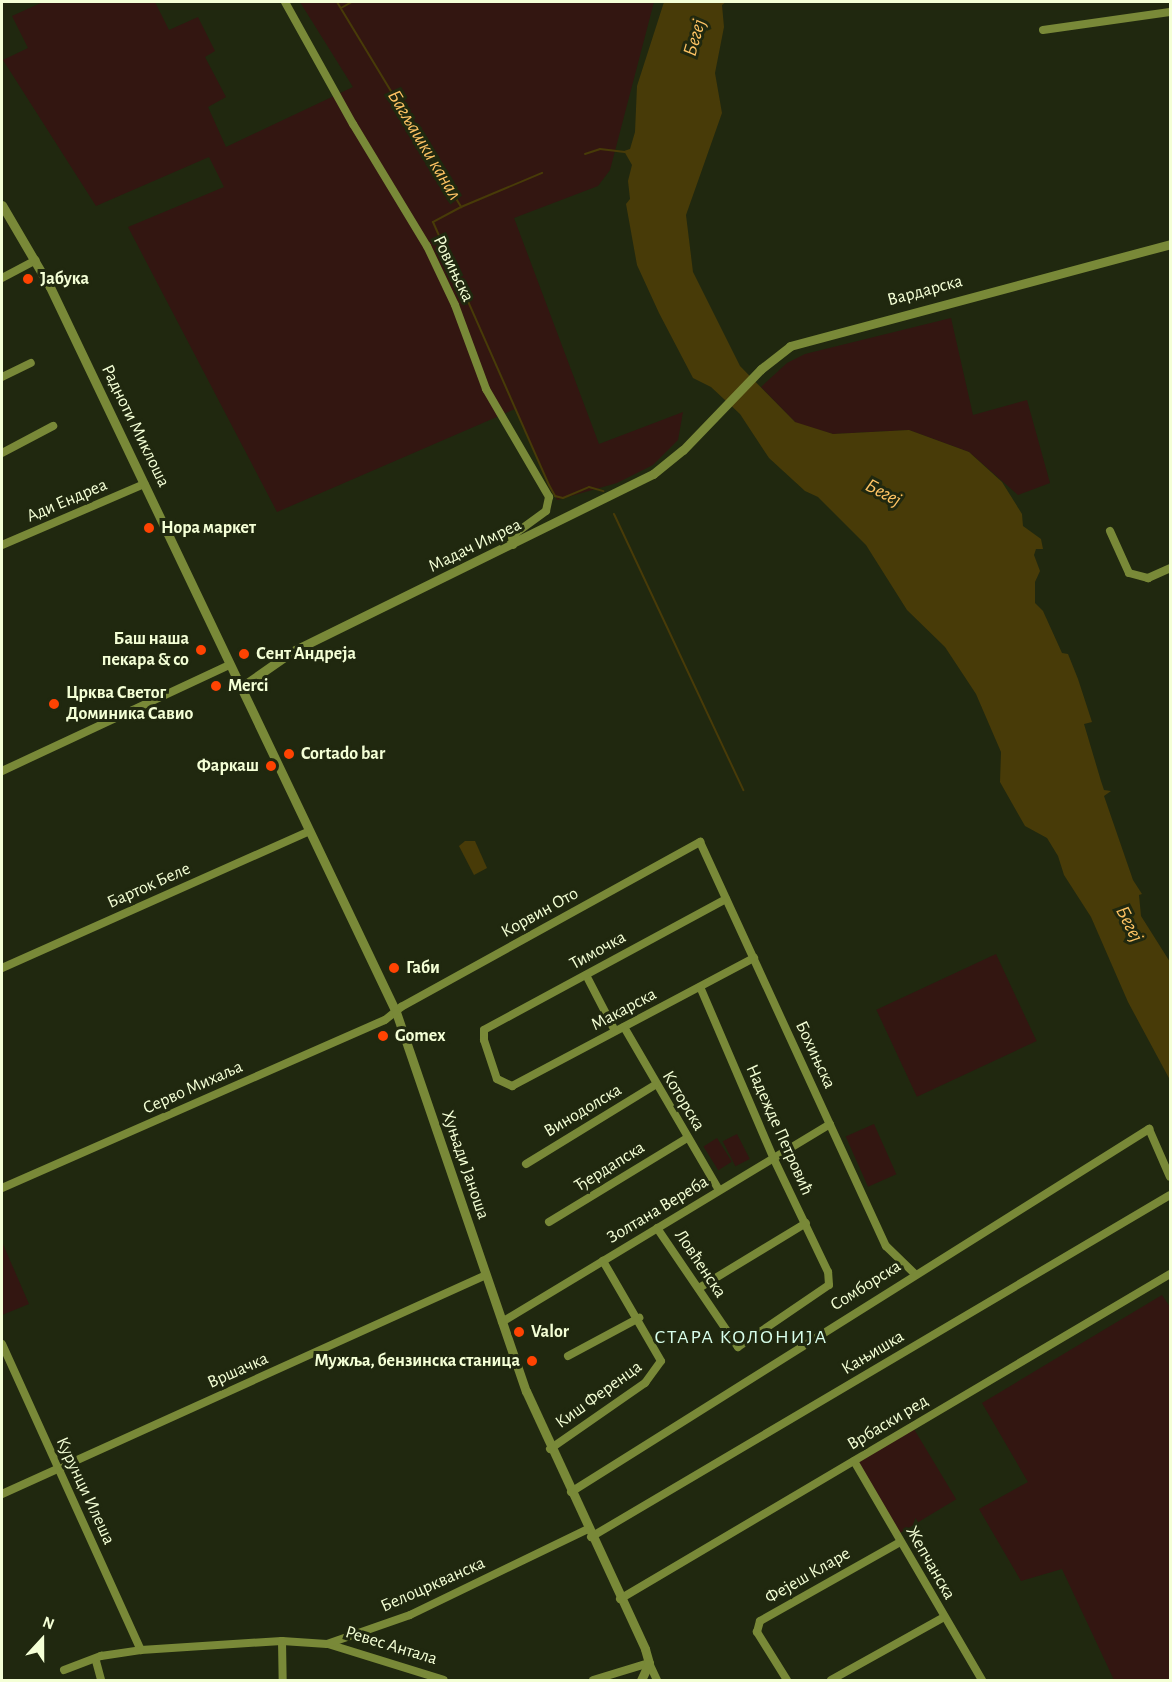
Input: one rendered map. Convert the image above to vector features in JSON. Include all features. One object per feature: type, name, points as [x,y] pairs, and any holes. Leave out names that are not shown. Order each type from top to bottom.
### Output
[{"type":"street","name":"Ровињска","points":[[285,2],[353,124],[427,246],[455,305],[486,389],[549,496],[546,511],[512,537],[513,545]]},
{"type":"street","points":[[1043,30],[1170,12]]},
{"type":"street","name":"Радноти Миклоша","points":[[2,205],[36,260],[230,665]]},
{"type":"street","name":"Вардарска","points":[[714,417],[780,352],[802,342],[1170,244]]},
{"type":"street","points":[[2,278],[36,260]]},
{"type":"street","points":[[2,378],[31,363]]},
{"type":"street","name":"Мадач Имреа","points":[[240,688],[293,651],[513,545],[653,474],[714,417]]},
{"type":"street","points":[[2,453],[53,426]]},
{"type":"street","name":"Ади Ендреа","points":[[2,545],[144,484]]},
{"type":"street","points":[[1110,531],[1129,573],[1148,578],[1170,568]]},
{"type":"street","points":[[2,771],[230,665]]},
{"type":"street","name":"Хуњади Јаноша","points":[[230,665],[396,1012],[502,1322],[550,1449],[657,1680]]},
{"type":"street","name":"Барток Беле","points":[[2,968],[309,831]]},
{"type":"street","name":"Корвин Ото","points":[[396,1012],[700,842]]},
{"type":"street","name":"Бохињска","points":[[700,842],[886,1246],[914,1273]]},
{"type":"street","name":"Тимочка","points":[[508,1086],[497,1079],[484,1040],[484,1030],[726,899]]},
{"type":"street","name":"Макарска","points":[[508,1086],[754,958]]},
{"type":"street","points":[[586,975],[615,1031]]},
{"type":"street","name":"Надежде Петровић","points":[[700,987],[773,1157],[828,1272],[829,1285],[738,1347]]},
{"type":"street","name":"Серво Михаља","points":[[2,1188],[396,1012]]},
{"type":"street","name":"Которска","points":[[624,1027],[655,1085],[719,1190]]},
{"type":"street","name":"Винодолска","points":[[526,1164],[655,1085]]},
{"type":"street","name":"Золтана Вереба","points":[[502,1322],[830,1124]]},
{"type":"street","name":"Сомборска","points":[[571,1492],[914,1273],[1149,1129],[1170,1177]]},
{"type":"street","name":"Ђердапска","points":[[549,1222],[687,1138]]},
{"type":"street","name":"Кањишка","points":[[589,1533],[1170,1195]]},
{"type":"street","points":[[699,1288],[806,1223]]},
{"type":"street","name":"Ловћенска","points":[[657,1228],[738,1347]]},
{"type":"street","points":[[568,1356],[639,1318],[603,1261]]},
{"type":"street","name":"Врбаски ред","points":[[620,1599],[1170,1274]]},
{"type":"street","name":"Вршачка","points":[[2,1494],[486,1275]]},
{"type":"street","name":"Киш Ференца","points":[[550,1449],[645,1383],[661,1361],[639,1318]]},
{"type":"street","name":"Курунци Илеша","points":[[2,1344],[141,1650]]},
{"type":"street","name":"Жепчанска","points":[[854,1461],[982,1680]]},
{"type":"street","name":"Белоцркванска","points":[[96,1661],[101,1656],[141,1650],[282,1641],[327,1644],[410,1615],[589,1533]]},
{"type":"street","name":"Фејеш Кларе","points":[[787,1680],[757,1632],[760,1621],[900,1542]]},
{"type":"street","points":[[831,1680],[944,1617]]},
{"type":"street","points":[[282,1641],[283,1680]]},
{"type":"street","name":"Ревес Антала","points":[[327,1644],[444,1680]]},
{"type":"street","points":[[64,1670],[96,1661],[101,1680]]},
{"type":"street","points":[[593,1680],[649,1663]]},
{"type":"street","points":[[641,1680],[649,1663]]},
{"type":"shaded area","points":[[43,2],[155,2],[169,30],[198,17],[215,51],[205,57],[226,97],[208,107],[226,147],[353,87],[300,2],[654,2],[610,170],[598,186],[514,218],[599,444],[683,412],[678,440],[653,465],[617,483],[557,500],[515,409],[277,512],[128,227],[224,187],[209,157],[96,206],[3,60],[28,48],[12,16]]},
{"type":"shaded area","points":[[951,318],[973,415],[1027,400],[1050,483],[1018,495],[969,452],[909,430],[833,434],[796,423],[761,387],[787,363],[805,354]]},
{"type":"shaded area","points":[[996,954],[1037,1041],[917,1097],[876,1010]]},
{"type":"shaded area","points":[[874,1124],[896,1174],[868,1187],[846,1137]]},
{"type":"shaded area","points":[[737,1134],[750,1159],[735,1166],[723,1141]]},
{"type":"shaded area","points":[[717,1138],[732,1162],[718,1170],[703,1146]]},
{"type":"shaded area","points":[[2,1242],[29,1304],[2,1315]]},
{"type":"shaded area","points":[[1162,1295],[1170,1307],[1170,1680],[1114,1680],[1062,1569],[1021,1581],[979,1509],[1028,1482],[982,1403]]},
{"type":"shaded area","points":[[914,1429],[956,1499],[899,1534],[857,1464]]},
{"type":"water","name":"Бегеј","points":[[664,2],[726,2],[722,5],[724,27],[715,73],[722,113],[686,215],[693,272],[740,366],[795,422],[833,434],[909,430],[969,452],[1002,482],[1022,514],[1023,526],[1041,539],[1043,549],[1036,549],[1034,555],[1040,571],[1035,582],[1035,603],[1043,611],[1062,653],[1068,654],[1078,679],[1092,722],[1084,724],[1104,790],[1111,791],[1104,796],[1133,880],[1142,894],[1139,895],[1141,916],[1170,962],[1170,1080],[1128,1002],[1091,917],[1064,875],[1058,856],[1047,838],[1025,826],[1000,782],[1001,752],[976,694],[945,647],[907,610],[866,545],[818,497],[805,491],[769,458],[740,414],[711,387],[693,378],[659,313],[637,265],[626,204],[630,199],[628,181],[632,165],[624,151],[630,149],[635,132],[637,86]]},
{"type":"water","points":[[465,841],[475,841],[487,868],[474,875],[459,846]]},
{"type":"waterway","name":"Багљашки канал","points":[[337,2],[461,207],[542,173]]},
{"type":"waterway","name":"Багљашки канал","points":[[341,8],[352,2]]},
{"type":"waterway","points":[[585,154],[600,149],[625,152]]},
{"type":"waterway","points":[[461,207],[433,222],[549,485],[555,496],[563,498],[589,487],[603,491]]},
{"type":"waterway","points":[[614,514],[743,790]]},
{"type":"place","name":"Јабука","points":[[28,279]]},
{"type":"place","name":"Нора маркет","points":[[149,528]]},
{"type":"place","name":"Баш наша пекара & co","points":[[201,650]]},
{"type":"place","name":"Сент Андреја","points":[[244,654]]},
{"type":"place","name":"Merci","points":[[216,686]]},
{"type":"place","name":"Црква Светог Доминика Савио","points":[[54,704]]},
{"type":"place","name":"Cortado bar","points":[[289,754]]},
{"type":"place","name":"Фаркаш","points":[[271,766]]},
{"type":"place","name":"Габи","points":[[394,968]]},
{"type":"place","name":"Gomex","points":[[383,1036]]},
{"type":"place","name":"Valor","points":[[519,1332]]},
{"type":"place","name":"Мужља, бензинска станица","points":[[532,1361]]},
{"type":"district","name":"СТАРА КОЛОНИЈА","points":[[741,1337]]}]
